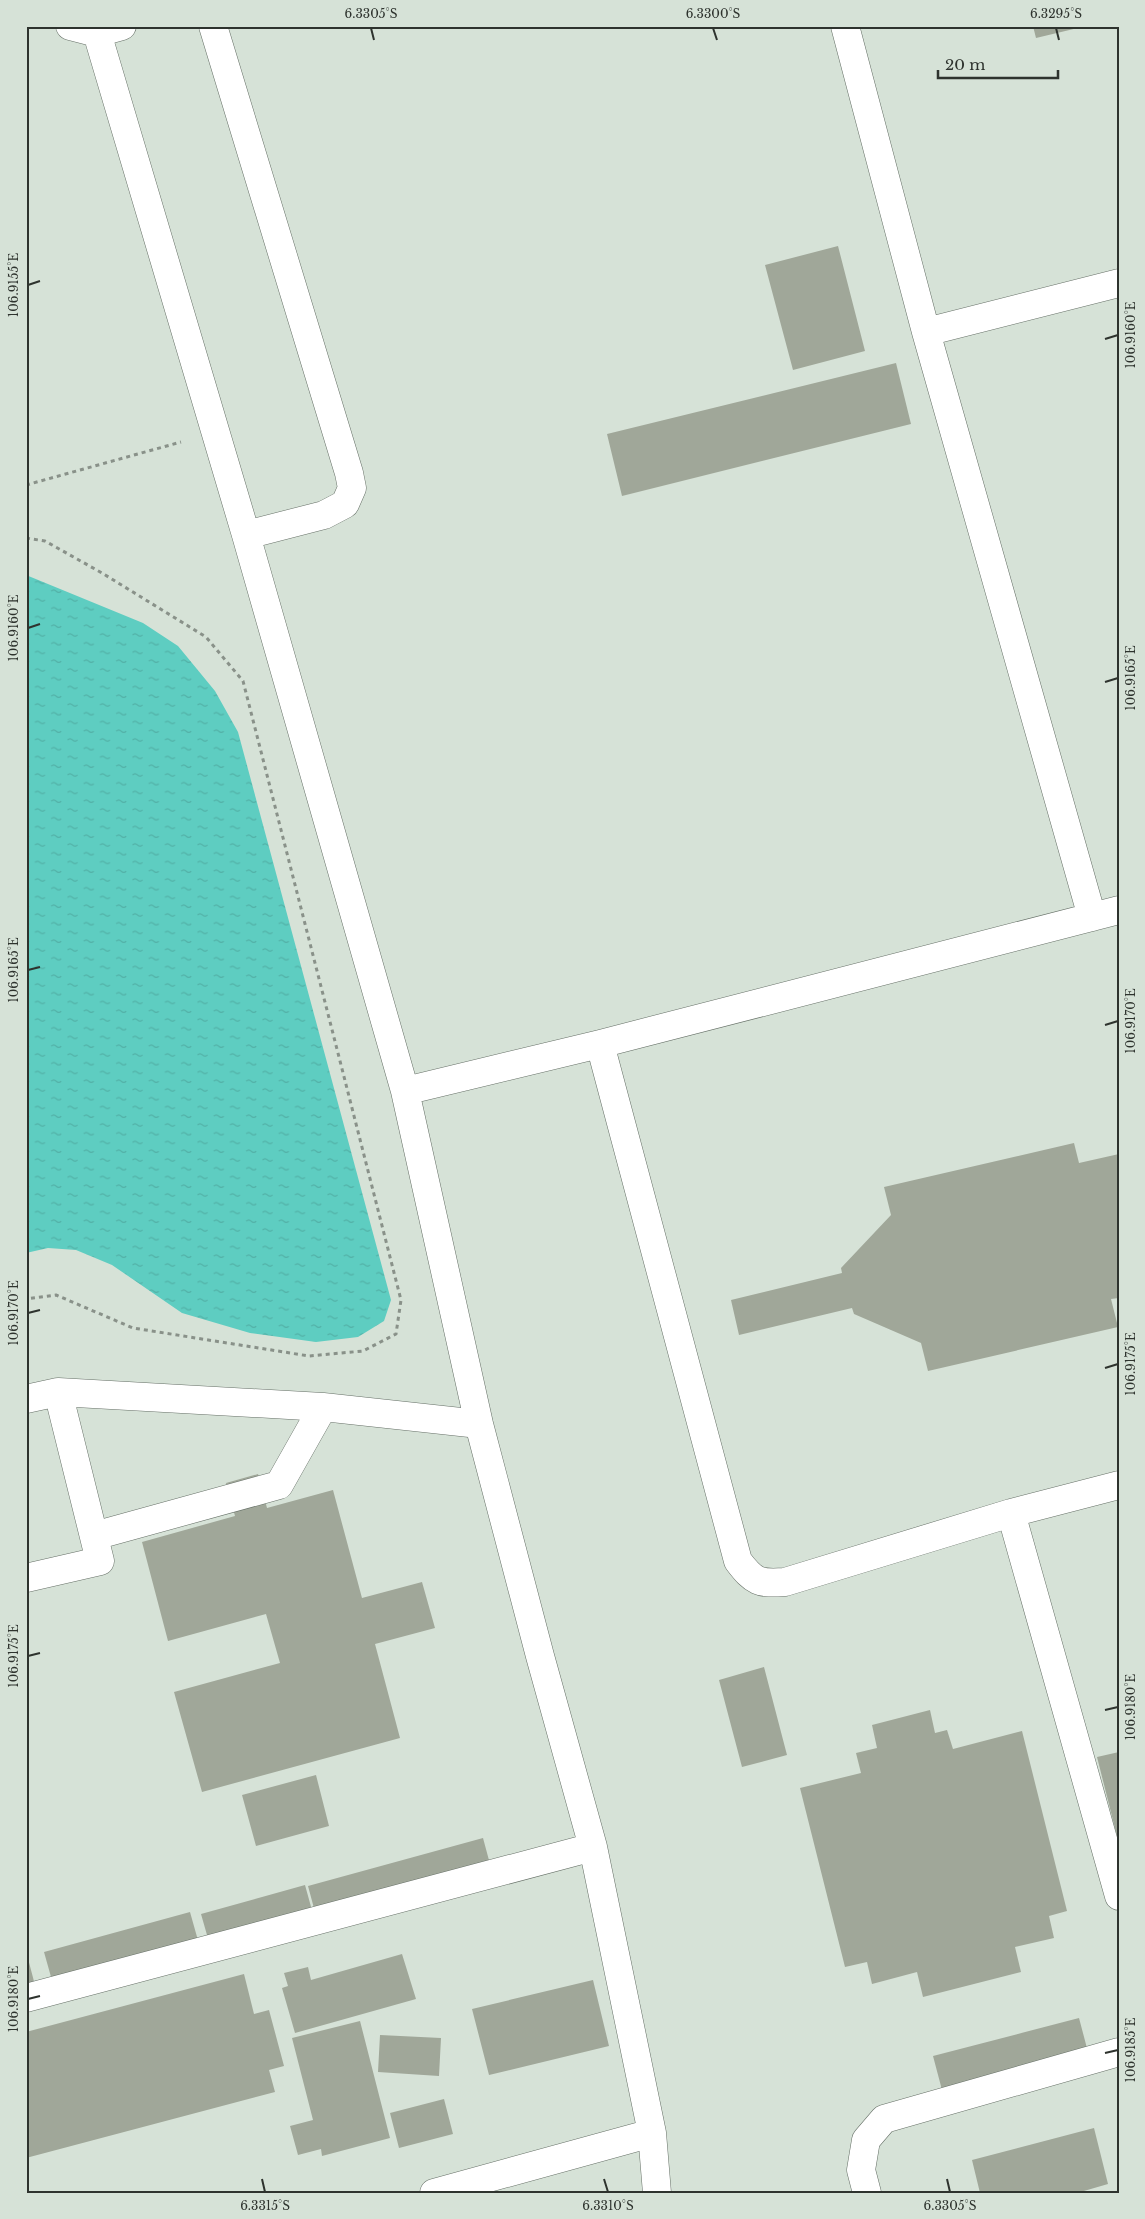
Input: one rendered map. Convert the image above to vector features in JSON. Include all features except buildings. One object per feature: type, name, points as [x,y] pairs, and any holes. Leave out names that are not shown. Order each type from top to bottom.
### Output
[{"type":"lane","points":[[70,26],[105,29],[216,432],[405,1091],[479,1424],[540,1656],[594,1847],[652,2133],[657,2193]]},
{"type":"lane","points":[[214,26],[352,488],[345,504],[324,515],[246,535]]},
{"type":"lane","points":[[845,26],[926,332],[1092,917]]},
{"type":"lane","points":[[926,332],[1119,283]]},
{"type":"lane","points":[[405,1091],[600,1044],[1119,910]]},
{"type":"lane","points":[[600,1044],[738,1561],[750,1576],[764,1584],[785,1582],[1011,1513],[1119,1485]]},
{"type":"lane","points":[[26,1399],[58,1392],[323,1407],[479,1424]]},
{"type":"lane","points":[[26,1578],[100,1561],[58,1392]]},
{"type":"lane","points":[[94,1536],[279,1485],[323,1407]]},
{"type":"lane","points":[[1011,1513],[1119,1896]]},
{"type":"lane","points":[[26,1998],[594,1847]]},
{"type":"lane","points":[[867,2193],[861,2170],[866,2140],[884,2119],[1119,2052]]},
{"type":"lane","points":[[434,2193],[652,2133]]},
{"type":"path","points":[[26,485],[216,432]]},
{"type":"path","points":[[26,538],[45,541],[206,637],[243,681],[401,1300],[396,1334],[363,1351],[309,1356],[133,1328],[56,1295],[26,1299]]},
{"type":"water","points":[[26,575],[143,623],[178,646],[215,691],[238,732],[391,1300],[384,1321],[358,1337],[316,1342],[250,1333],[182,1313],[112,1265],[76,1250],[48,1248],[26,1253]]}]
